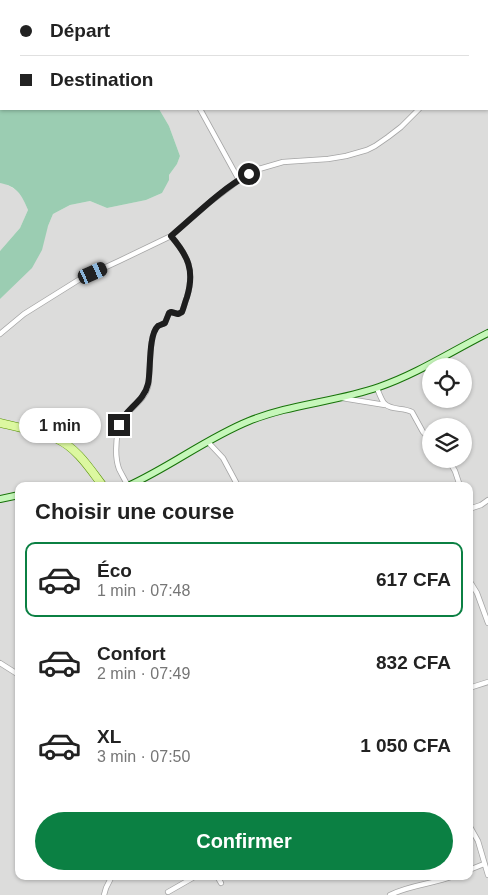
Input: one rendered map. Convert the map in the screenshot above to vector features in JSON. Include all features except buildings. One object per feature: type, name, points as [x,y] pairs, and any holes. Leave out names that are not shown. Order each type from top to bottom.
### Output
[{"type":"main road","points":[[136,482],[240,425],[281,410],[377,388],[393,382],[488,333]]},
{"type":"main road","points":[[0,423],[58,439],[79,456],[100,482]]},
{"type":"main road","points":[[0,499],[15,496]]},
{"type":"street","points":[[201,110],[239,180]]},
{"type":"street","points":[[0,334],[24,314],[80,279],[171,236],[210,202],[239,180],[259,169],[283,162],[328,159],[367,150],[388,137],[418,110]]},
{"type":"street","points":[[126,482],[119,468],[117,458],[119,425],[121,420],[144,395],[149,381],[152,342],[156,330],[165,323],[169,313],[178,314],[182,312],[190,281],[188,261],[184,252],[171,236]]},
{"type":"street","points":[[377,388],[385,405]]},
{"type":"street","points":[[338,398],[409,410],[422,430]]},
{"type":"street","points":[[208,442],[224,458],[236,482]]},
{"type":"street","points":[[452,468],[458,482]]},
{"type":"street","points":[[473,508],[488,500]]},
{"type":"street","points":[[473,586],[488,623]]},
{"type":"street","points":[[0,663],[15,672]]},
{"type":"street","points":[[473,687],[488,682]]},
{"type":"street","points":[[473,832],[478,841],[488,875]]},
{"type":"street","points":[[473,868],[484,864]]},
{"type":"street","points":[[104,895],[110,880]]},
{"type":"street","points":[[168,892],[189,880]]},
{"type":"street","points":[[390,895],[428,882],[443,880]]},
{"type":"shaded area","points":[[160,110],[488,110],[488,895],[0,895],[0,299],[14,285],[53,214],[70,205],[90,201],[107,208],[146,200],[162,193],[169,175],[180,156],[169,126]]},
{"type":"shaded area","points":[[0,183],[6,184],[21,193],[28,210],[20,228],[0,251]]},
{"type":"green space","points":[[0,110],[160,110],[169,126],[180,156],[169,175],[169,180],[162,193],[146,200],[107,208],[90,201],[70,205],[53,214],[42,250],[32,268],[0,299],[0,251],[20,228],[28,210],[15,189],[0,183]]},
{"type":"route","points":[[119,425],[121,420],[142,399],[147,390],[152,342],[156,330],[165,323],[169,313],[178,314],[182,312],[189,291],[190,269],[188,261],[184,252],[171,236],[210,202],[249,174]]}]
